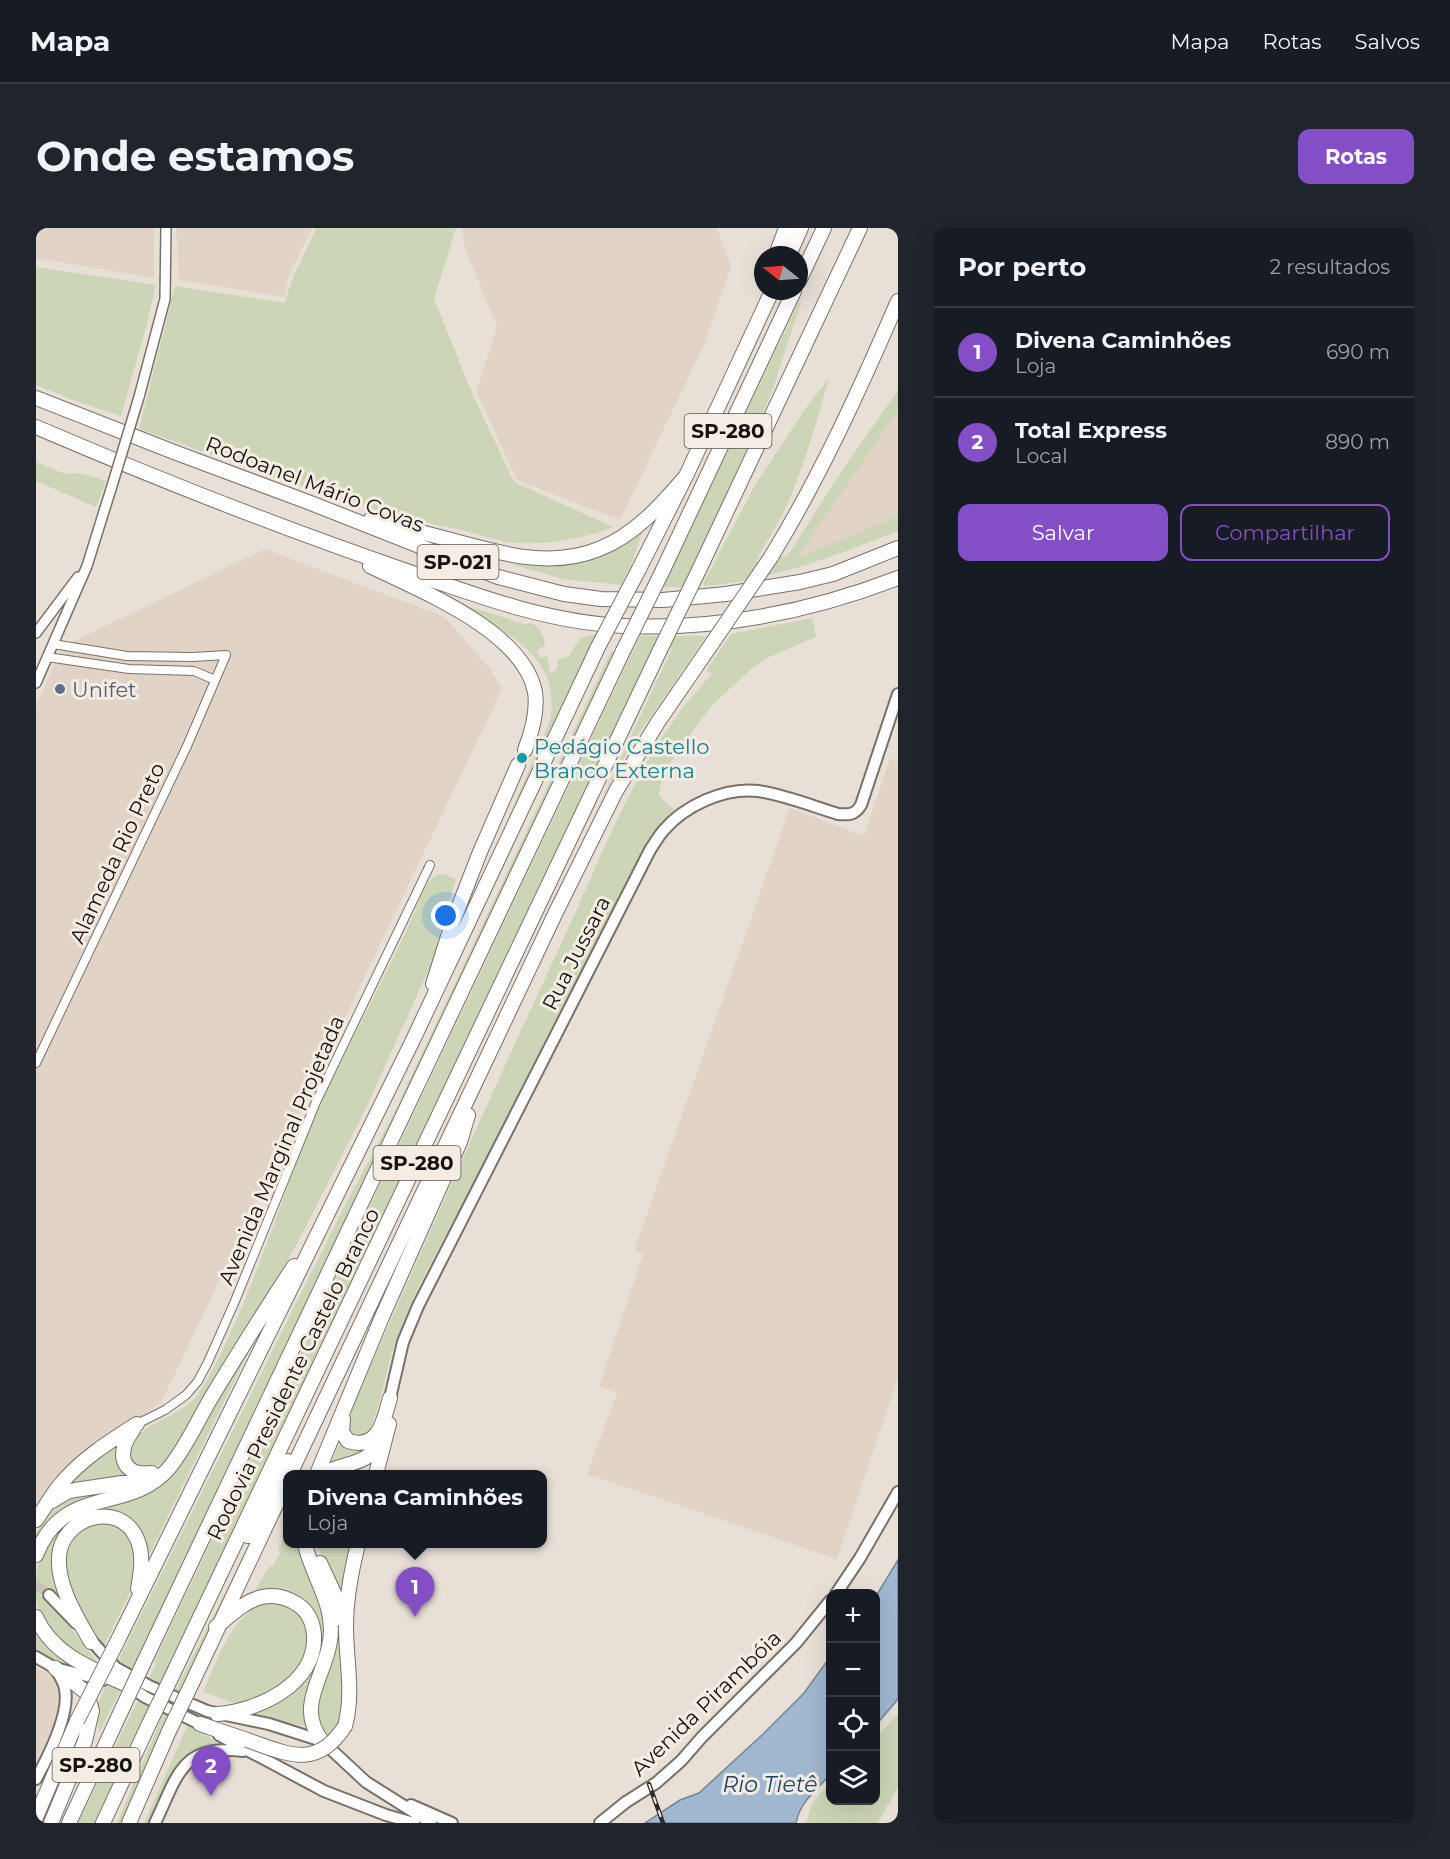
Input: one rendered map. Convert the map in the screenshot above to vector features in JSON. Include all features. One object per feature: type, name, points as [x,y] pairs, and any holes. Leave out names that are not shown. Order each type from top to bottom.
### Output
[{"type":"highway","points":[[779,246],[786,228]]},
{"type":"highway","points":[[793,246],[801,228]]},
{"type":"highway","points":[[808,262],[824,228]]},
{"type":"highway","name":"Rodovia Presidente Castelo Branco","points":[[103,1823],[860,228]]},
{"type":"highway","points":[[742,357],[761,300]]},
{"type":"highway","points":[[36,1817],[77,1721],[329,1214],[598,647],[686,476],[768,300]]},
{"type":"highway","name":"Rodovia Presidente Castelo Branco","points":[[69,1823],[791,300]]},
{"type":"highway","points":[[292,1470],[556,912],[616,791],[658,722],[771,557],[801,509],[826,460],[898,301]]},
{"type":"highway","name":"Rodoanel Mário Covas","points":[[36,398],[498,577],[564,594],[601,599],[663,600],[726,594],[800,582],[833,574],[898,548]]},
{"type":"highway","name":"SP-021","points":[[36,427],[314,539],[510,606],[583,622],[621,626],[705,625],[751,618],[837,598],[898,578]]},
{"type":"highway","points":[[308,502],[499,553],[530,558],[564,557],[598,549],[625,535],[660,506],[686,476]]},
{"type":"highway","points":[[314,539],[458,610],[482,624],[514,652],[528,671],[535,690],[534,724],[525,750]]},
{"type":"highway","points":[[431,1001],[438,965],[452,924],[518,765]]},
{"type":"highway","points":[[319,1470],[382,1317],[460,1142],[475,1084]]},
{"type":"highway","points":[[36,1555],[40,1544],[54,1526],[74,1510],[142,1489],[164,1472],[252,1329],[329,1214]]},
{"type":"highway","points":[[212,1594],[221,1585],[340,1361],[355,1338]]},
{"type":"highway","points":[[344,1411],[342,1423],[345,1436],[351,1442],[362,1443],[380,1432],[390,1398]]},
{"type":"highway","points":[[377,1470],[391,1416],[390,1398]]},
{"type":"highway","points":[[138,1424],[123,1445],[123,1458],[127,1467],[136,1473],[164,1472]]},
{"type":"highway","points":[[36,1521],[61,1484],[79,1466],[110,1441],[138,1424]]},
{"type":"highway","points":[[330,1470],[364,1460],[375,1452],[386,1435]]},
{"type":"highway","points":[[45,1507],[67,1492],[136,1482],[164,1472]]},
{"type":"highway","points":[[129,1823],[216,1628],[283,1490]]},
{"type":"highway","points":[[91,1642],[68,1596],[60,1570],[60,1548],[69,1531],[83,1520],[99,1516],[117,1520],[132,1531],[137,1537],[142,1557],[137,1602]]},
{"type":"highway","points":[[306,1548],[330,1615],[330,1641],[314,1689],[310,1709],[313,1727],[322,1741]]},
{"type":"highway","points":[[314,1548],[334,1593],[346,1628]]},
{"type":"highway","points":[[200,1724],[248,1746],[309,1755],[334,1742],[345,1726],[348,1715],[346,1628],[348,1588],[357,1548]]},
{"type":"highway","points":[[216,1628],[252,1601],[262,1597],[281,1597],[302,1607],[309,1616],[313,1625],[315,1646],[307,1664],[296,1679],[273,1698],[242,1710],[217,1714]]},
{"type":"highway","points":[[36,1617],[46,1635],[59,1649],[87,1666],[125,1684]]},
{"type":"highway","points":[[51,1823],[89,1729],[92,1711],[87,1693],[55,1668]]},
{"type":"main road","name":"Rua Jussara","points":[[390,1398],[403,1342],[418,1306],[650,850],[663,831],[677,818],[702,802],[741,791],[768,793],[838,814],[854,813],[861,804],[898,694]]},
{"type":"main road","points":[[839,1589],[860,1558],[898,1492]]},
{"type":"main road","points":[[49,1595],[116,1668],[125,1674],[217,1714],[269,1724],[322,1741],[366,1782],[431,1823]]},
{"type":"main road","name":"Avenida Pirambóia","points":[[600,1823],[674,1768],[796,1643],[826,1607]]},
{"type":"main road","points":[[36,1657],[55,1668],[81,1676],[125,1684],[145,1697],[200,1724]]},
{"type":"main road","points":[[36,1779],[66,1704],[65,1685],[55,1668]]},
{"type":"main road","points":[[155,1823],[176,1778],[190,1759],[212,1749],[248,1746],[324,1791],[392,1819],[414,1823]]},
{"type":"main road","points":[[392,1798],[416,1806],[452,1823]]},
{"type":"street","points":[[36,683],[87,566],[139,397],[165,299],[166,228]]},
{"type":"street","points":[[53,644],[36,634],[87,566]]},
{"type":"street","name":"Alameda Rio Preto","points":[[36,1063],[187,746],[226,655],[127,656],[53,644]]},
{"type":"street","points":[[47,657],[129,669],[194,671],[214,680]]},
{"type":"street","name":"Avenida Marginal Projetada","points":[[138,1424],[165,1410],[186,1395],[198,1381],[208,1362],[236,1301],[316,1102],[430,865]]},
{"type":"shaded area","points":[[36,228],[154,228],[154,278],[36,258]]},
{"type":"shaded area","points":[[176,228],[312,228],[288,278],[285,297],[179,280]]},
{"type":"shaded area","points":[[462,228],[717,228],[731,266],[704,345],[620,520],[517,480],[476,391],[497,327],[465,248]]},
{"type":"shaded area","points":[[898,411],[898,517],[795,560]]},
{"type":"shaded area","points":[[265,549],[445,617],[490,669],[502,689],[161,1403],[98,1444],[66,1469],[36,1509],[36,706],[62,647]]},
{"type":"shaded area","points":[[890,759],[898,762],[898,1377],[837,1559],[587,1474],[617,1393],[599,1386],[643,1254],[634,1251],[790,808],[864,836]]},
{"type":"shaded area","points":[[36,1668],[52,1675],[62,1686],[62,1705],[36,1763]]},
{"type":"green space","points":[[316,228],[456,228],[434,299],[472,393],[514,482],[613,527],[554,542],[505,542],[339,499],[139,429],[175,286],[285,303],[291,282]]},
{"type":"green space","points":[[36,267],[156,285],[121,416],[36,385]]},
{"type":"green space","points":[[799,302],[801,303],[771,394],[727,496],[684,587],[663,587]]},
{"type":"green space","points":[[829,378],[793,490],[756,562],[788,555],[841,472],[898,390],[898,411],[796,559],[898,516],[898,531],[778,573],[702,586],[755,485],[805,409]]},
{"type":"green space","points":[[36,462],[65,474],[79,473],[106,481],[96,507],[36,481]]},
{"type":"green space","points":[[643,530],[632,563],[621,585],[563,579],[510,564],[546,566],[580,561],[613,549]]},
{"type":"green space","points":[[458,603],[527,625],[529,623],[539,628],[545,645],[537,651],[540,658],[547,656],[550,673],[557,670],[556,667],[559,666],[557,660],[568,657],[582,638],[598,634],[482,879],[550,721],[551,698],[547,679],[539,662],[511,636]]},
{"type":"green space","points":[[812,618],[816,637],[767,658],[750,670],[711,706],[663,773],[659,795],[679,813],[661,828],[415,1293],[391,1355],[370,1430],[358,1440],[349,1434],[352,1408],[609,836],[644,767],[687,703],[712,674],[706,671],[731,634]]},
{"type":"green space","points":[[640,636],[706,636],[632,744],[598,806],[672,649],[656,645],[177,1651],[159,1684],[148,1680],[156,1664],[154,1662]]},
{"type":"green space","points":[[611,651],[614,652],[132,1673],[116,1665],[342,1211],[394,1113]]},
{"type":"green space","points":[[444,874],[456,879],[440,932],[437,951],[367,1106],[298,1242],[177,1452],[156,1466],[132,1467],[126,1447],[143,1431],[185,1407],[194,1399],[219,1356],[236,1322],[320,1106],[400,945],[424,890],[432,879]]},
{"type":"green space","points":[[255,1339],[147,1559],[115,1516],[61,1536],[67,1606],[44,1586],[38,1594],[56,1609],[96,1660],[93,1666],[73,1655],[41,1619],[36,1600],[36,1577],[44,1550],[65,1523],[84,1512],[132,1500],[166,1481],[189,1451]]},
{"type":"green space","points":[[341,1440],[350,1447],[372,1450],[330,1465]]},
{"type":"green space","points":[[114,1443],[118,1443],[135,1477],[66,1489],[71,1481]]},
{"type":"green space","points":[[129,1489],[88,1502],[36,1547],[36,1533],[57,1503],[70,1495]]},
{"type":"green space","points":[[272,1501],[180,1696],[174,1693]]},
{"type":"green space","points":[[91,1521],[116,1524],[125,1530],[137,1551],[134,1584],[102,1650],[77,1608],[62,1561],[70,1534]]},
{"type":"green space","points":[[283,1539],[283,1548],[299,1548],[321,1605],[325,1627],[323,1646],[306,1698],[306,1726],[246,1716],[305,1674],[312,1615],[253,1593],[270,1566],[273,1567],[280,1552],[278,1550]]},
{"type":"green space","points":[[318,1548],[353,1548],[341,1595]]},
{"type":"green space","points":[[316,1566],[339,1618],[345,1711],[332,1738],[322,1729],[317,1718],[318,1696],[331,1662]]},
{"type":"green space","points":[[268,1602],[293,1610],[306,1627],[307,1648],[303,1660],[291,1677],[268,1694],[242,1706],[203,1692],[227,1639],[235,1627],[255,1608]]},
{"type":"green space","points":[[36,1628],[85,1670],[51,1663],[36,1652]]},
{"type":"green space","points":[[108,1682],[121,1689],[99,1733],[97,1705]]},
{"type":"green space","points":[[139,1698],[151,1703],[96,1823],[78,1823]]},
{"type":"green space","points":[[165,1710],[172,1713],[121,1823],[117,1823]]},
{"type":"green space","points":[[898,1714],[898,1788],[877,1823],[803,1823],[807,1820],[812,1803],[826,1787],[826,1805],[880,1805],[880,1733]]},
{"type":"green space","points":[[189,1722],[217,1743],[194,1751],[187,1756],[172,1778],[153,1823],[144,1823]]},
{"type":"water","points":[[898,1560],[898,1699],[880,1720],[880,1643],[880,1589]]},
{"type":"water","name":"Rio Tietê","points":[[826,1663],[826,1779],[805,1803],[796,1823],[645,1823],[680,1800],[699,1793],[804,1693]]},
{"type":"tunnel","points":[[36,1585],[49,1595]]},
{"type":"railway","points":[[649,1784],[663,1823]]},
{"type":"place","name":"Unifet","points":[[60,689]]},
{"type":"place","name":"Pedágio Castello Branco Externa","points":[[522,758]]},
{"type":"place","name":"Divena Caminhões","points":[[415,1617]]},
{"type":"place","name":"Total Express","points":[[211,1796]]}]
